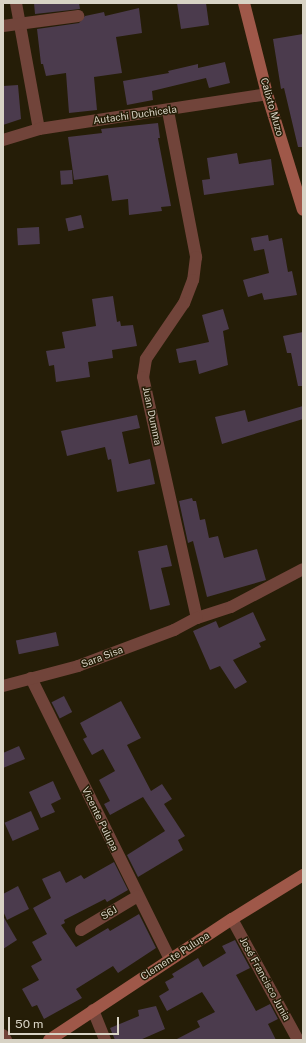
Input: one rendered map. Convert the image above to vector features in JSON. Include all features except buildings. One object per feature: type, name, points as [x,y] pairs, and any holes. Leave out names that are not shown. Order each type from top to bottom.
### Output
[{"type":"street","points":[[16,3],[39,129]]},
{"type":"street","name":"Calixto Muzo","points":[[244,3],[267,94],[303,210]]},
{"type":"street","points":[[3,26],[78,16]]},
{"type":"street","name":"Autachi Duchicela","points":[[3,140],[39,129],[168,111],[267,94]]},
{"type":"street","name":"Juan Dumma","points":[[168,111],[196,258],[193,280],[184,303],[146,359],[144,377],[197,618]]},
{"type":"street","points":[[197,618],[231,607],[303,569]]},
{"type":"street","name":"Sara Sisa","points":[[3,686],[78,666],[174,630],[197,618]]},
{"type":"street","name":"Vicente Pulupa","points":[[31,678],[170,959]]},
{"type":"street","name":"Clemente Pulupa","points":[[49,1040],[170,959],[303,876]]},
{"type":"street","name":"S6J","points":[[80,930],[138,896]]},
{"type":"street","name":"José Francisco Junia","points":[[232,919],[298,1040]]},
{"type":"street","points":[[93,1010],[105,1040]]},
{"type":"street","points":[[3,1035],[6,1040]]}]
